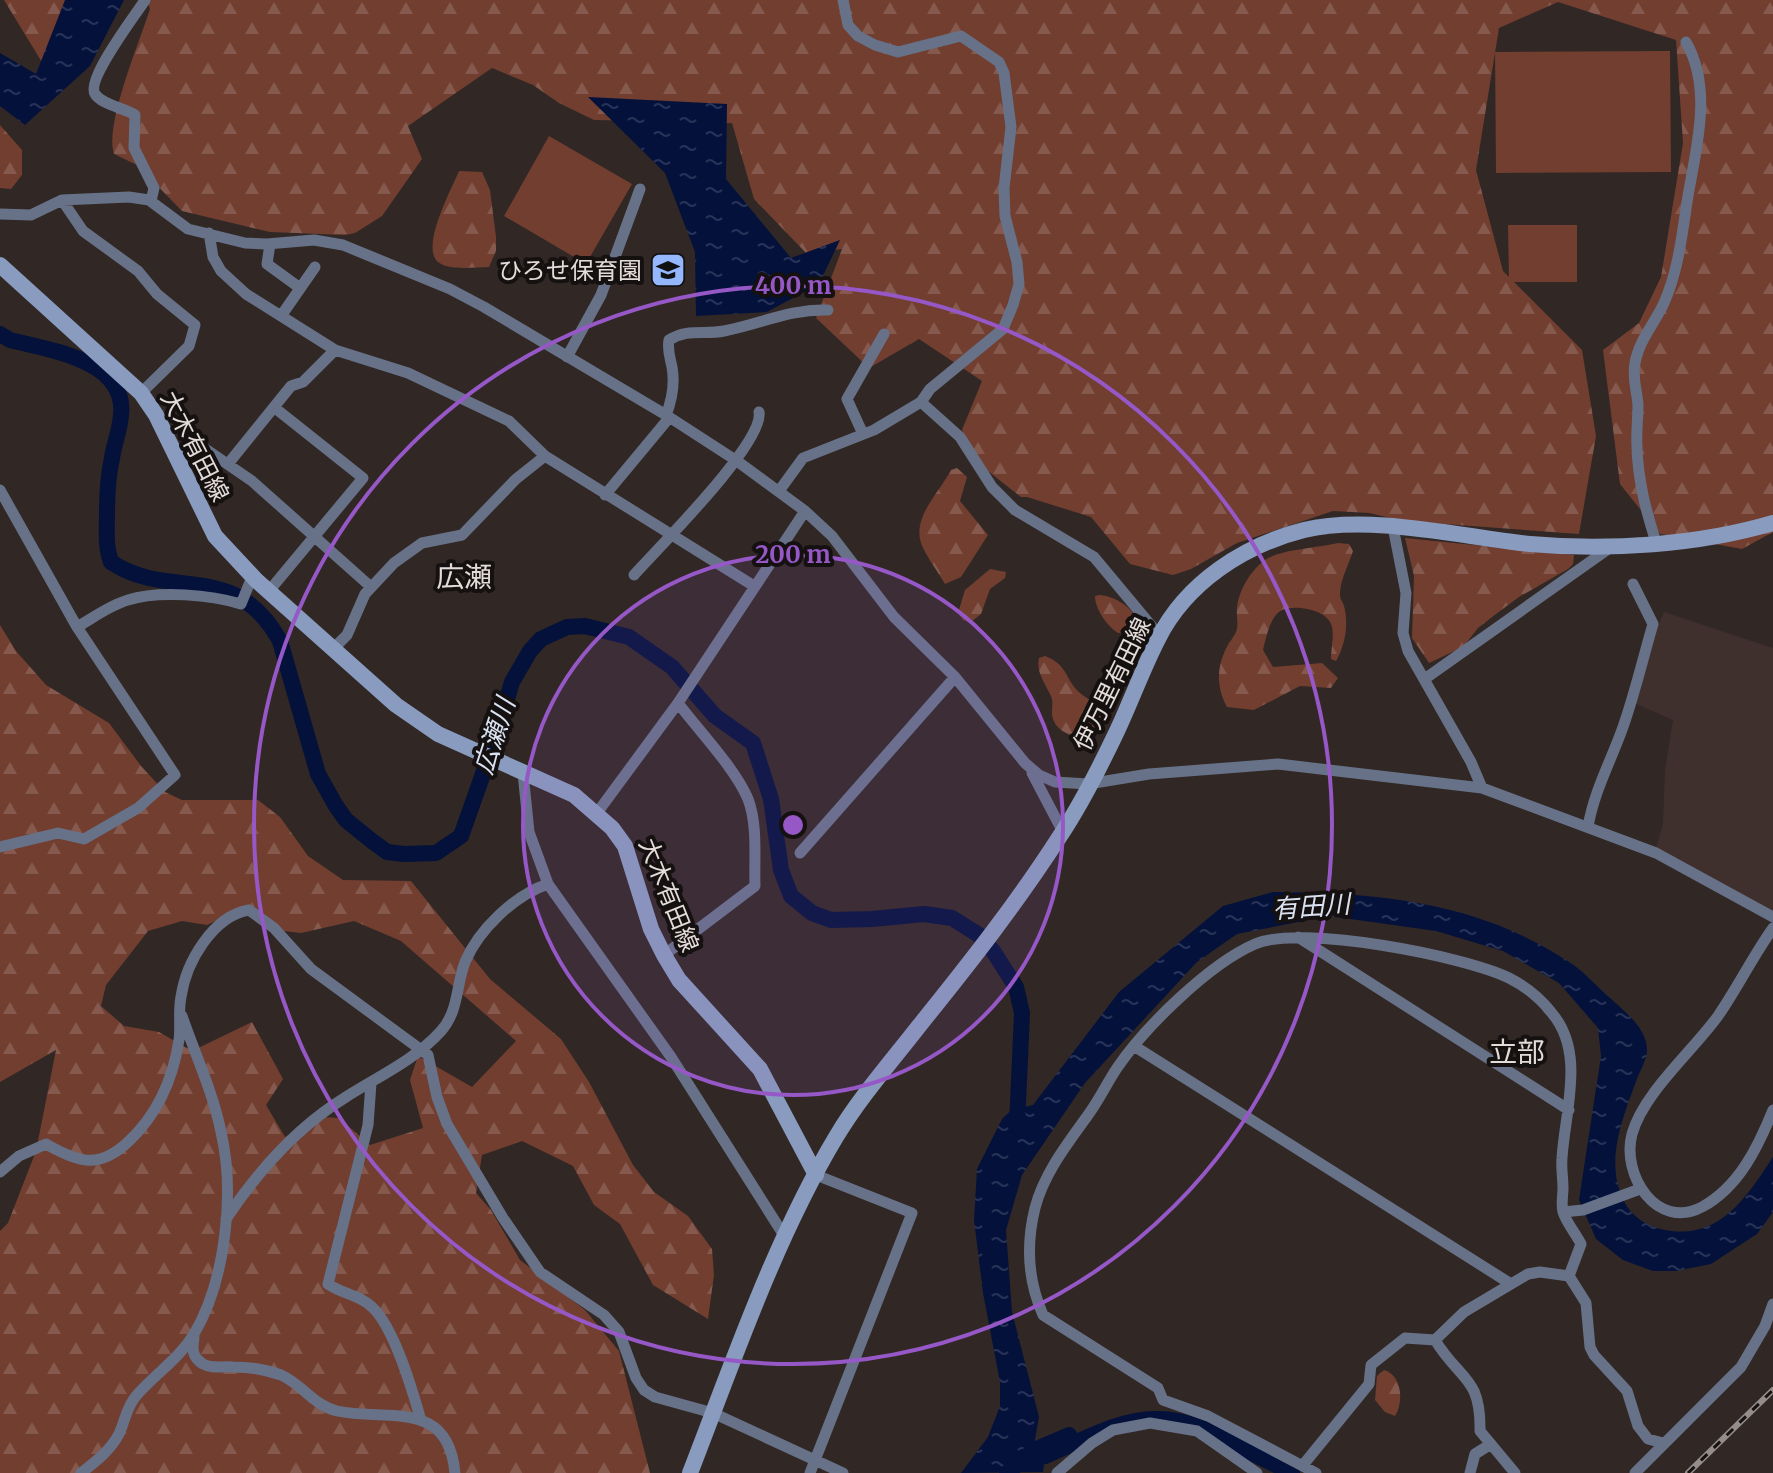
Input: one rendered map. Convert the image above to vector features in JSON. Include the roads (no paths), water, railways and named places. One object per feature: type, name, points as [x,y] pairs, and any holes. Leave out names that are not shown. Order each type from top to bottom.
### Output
[{"type":"main road","name":"大木有田線","points":[[0,265],[141,393],[175,451],[215,536],[253,581],[269,591],[396,705],[438,734],[574,795],[612,828],[625,846],[651,929],[664,955],[679,980],[760,1069],[816,1175]]},
{"type":"main road","name":"伊万里有田線","points":[[816,1175],[862,1099],[1008,914],[1063,832],[1118,729],[1159,635],[1203,581],[1238,555],[1305,530],[1342,525],[1393,527],[1535,544],[1614,545],[1711,538],[1773,523]]},
{"type":"main road","points":[[690,1473],[785,1237],[816,1175]]},
{"type":"street","points":[[145,0],[99,70],[94,87],[96,96],[135,115],[134,148],[154,188],[151,201]]},
{"type":"street","points":[[779,491],[803,458],[863,434],[921,402],[930,389],[1003,329],[1019,284],[1005,216],[1004,188],[1011,127],[1004,73],[999,62],[961,36],[898,52],[875,45],[858,36],[848,25],[843,0]]},
{"type":"street","points":[[1656,542],[1643,503],[1639,472],[1634,368],[1637,351],[1664,304],[1676,269],[1690,181],[1697,158],[1700,137],[1698,81],[1693,55],[1686,42]]},
{"type":"street","points":[[567,357],[601,295],[640,189]]},
{"type":"street","points":[[0,214],[31,215],[62,200],[129,197],[151,201],[188,229],[245,243],[314,240],[343,245],[450,289],[567,357],[737,461],[805,511],[832,536],[894,617],[955,677],[1025,763],[1041,785],[1063,832]]},
{"type":"street","points":[[62,200],[83,231],[138,271],[157,294],[195,325],[189,346],[141,393]]},
{"type":"street","points":[[209,233],[213,257],[221,271],[246,294],[335,350],[408,373],[509,421],[545,456],[754,586]]},
{"type":"street","points":[[270,244],[267,264],[300,288]]},
{"type":"street","points":[[281,316],[315,267]]},
{"type":"street","points":[[605,495],[668,416],[673,387],[673,371],[667,349],[669,340],[692,331],[721,332],[803,309],[828,310]]},
{"type":"street","points":[[863,434],[847,399],[848,394],[884,334]]},
{"type":"street","points":[[228,464],[291,386],[303,382],[335,350]]},
{"type":"street","points":[[921,402],[960,437],[992,487],[1015,510],[1094,557],[1159,635]]},
{"type":"street","points":[[269,591],[363,478],[275,408]]},
{"type":"street","points":[[634,575],[737,461],[758,426],[759,412]]},
{"type":"street","points":[[175,451],[198,443],[252,481],[371,587]]},
{"type":"street","points":[[334,648],[347,635],[371,587],[394,563],[422,543],[462,535],[516,479],[545,456]]},
{"type":"street","points":[[0,490],[77,627],[175,775],[138,808],[84,839],[58,833],[0,847]]},
{"type":"street","points":[[597,813],[678,703],[805,511]]},
{"type":"street","points":[[1393,527],[1406,593],[1403,633],[1408,651],[1426,678],[1482,788]]},
{"type":"street","points":[[1426,678],[1614,545]]},
{"type":"street","points":[[77,627],[113,606],[138,597],[220,597],[241,604],[253,581]]},
{"type":"street","points":[[1588,827],[1599,783],[1623,728],[1653,624],[1633,584]]},
{"type":"street","points":[[800,853],[955,677]]},
{"type":"street","points":[[664,955],[755,886],[748,800],[739,783],[678,703]]},
{"type":"street","points":[[1025,763],[1039,775],[1055,782],[1088,784],[1149,774],[1278,764],[1482,788],[1656,853],[1773,917]]},
{"type":"street","points":[[523,773],[529,832],[548,884],[671,1057],[785,1237]]},
{"type":"street","points":[[226,1219],[272,1159],[299,1132],[344,1098],[422,1049],[443,1029],[450,1018],[466,960],[487,929],[523,895],[548,884]]},
{"type":"street","points":[[0,1172],[19,1156],[46,1144],[63,1154],[91,1162],[113,1156],[145,1127],[161,1099],[180,1038],[180,1008],[186,975],[201,946],[219,924],[249,910],[274,928],[311,969],[428,1055],[447,1124],[503,1218],[540,1272],[604,1315],[625,1343],[636,1378],[644,1390],[655,1397],[713,1413],[812,1467],[843,1473]]},
{"type":"street","points":[[1773,928],[1718,1015],[1659,1089],[1633,1132],[1631,1166],[1640,1189],[1653,1202],[1667,1209],[1681,1212],[1702,1207],[1736,1180],[1760,1141],[1773,1110]]},
{"type":"street","points":[[1316,1473],[1208,1416],[1163,1400],[1158,1388],[1043,1315],[1035,1298],[1029,1255],[1030,1229],[1046,1179],[1074,1131],[1088,1116],[1134,1046],[1179,999],[1225,961],[1259,942],[1285,936],[1333,939],[1409,950],[1467,963],[1509,978],[1553,1013],[1565,1032],[1570,1056],[1569,1110],[1562,1158],[1563,1212],[1581,1244],[1569,1276]]},
{"type":"street","points":[[1298,937],[1569,1110]]},
{"type":"street","points":[[180,1008],[222,1132],[225,1161],[226,1219],[218,1272],[195,1333],[192,1350],[196,1359],[206,1365],[263,1370],[284,1376],[319,1404],[335,1411],[420,1417],[440,1432],[451,1449],[455,1473]]},
{"type":"street","points":[[1134,1046],[1511,1284]]},
{"type":"street","points":[[371,1083],[368,1125],[328,1284],[342,1294],[366,1303],[385,1324],[420,1417]]},
{"type":"street","points":[[812,1467],[912,1213],[816,1175]]},
{"type":"street","points":[[1563,1212],[1583,1210],[1640,1189]]},
{"type":"street","points":[[1303,1465],[1369,1384],[1373,1372],[1371,1365],[1405,1338],[1435,1340],[1464,1312],[1528,1274],[1540,1272],[1569,1276],[1586,1303],[1590,1347],[1594,1355],[1627,1391],[1638,1426],[1648,1439],[1663,1443]]},
{"type":"street","points":[[1635,1473],[1741,1367],[1772,1309]]},
{"type":"street","points":[[81,1473],[105,1454],[119,1434],[125,1413],[137,1395],[171,1364],[195,1333]]},
{"type":"street","points":[[1435,1340],[1473,1385],[1480,1406],[1480,1431],[1515,1473]]},
{"type":"street","points":[[1057,1473],[1092,1443],[1113,1430],[1150,1423],[1197,1431],[1257,1473]]},
{"type":"street","points":[[1470,1473],[1475,1454],[1491,1444]]},
{"type":"water","points":[[65,0],[124,0],[90,66],[25,125],[0,106],[0,53],[36,74]]},
{"type":"water","points":[[588,97],[727,104],[726,179],[791,258],[840,240],[819,284],[767,312],[696,316],[695,252],[665,173]]},
{"type":"water","name":"有田川","points":[[1273,892],[1351,895],[1426,904],[1499,925],[1569,962],[1628,1015],[1646,1042],[1646,1057],[1621,1124],[1616,1155],[1618,1186],[1630,1211],[1645,1223],[1661,1229],[1681,1232],[1699,1229],[1728,1214],[1752,1188],[1773,1157],[1773,1212],[1757,1234],[1711,1264],[1676,1271],[1653,1271],[1623,1260],[1596,1239],[1579,1200],[1601,1056],[1598,1028],[1559,983],[1503,951],[1436,931],[1329,916],[1237,934],[1197,962],[1085,1083],[1022,1175],[1006,1230],[1012,1312],[1039,1417],[1033,1451],[1037,1456],[1045,1456],[1043,1472],[961,1473],[988,1437],[1000,1406],[1000,1382],[983,1293],[974,1220],[977,1169],[1002,1119],[1021,1101],[1024,1107],[1033,1105],[1119,992],[1223,906]]},
{"type":"waterway","name":"広瀬川","points":[[0,334],[10,340],[82,361],[112,381],[120,396],[121,415],[108,492],[107,538],[111,562],[156,580],[222,590],[243,599],[262,615],[280,641],[318,774],[346,820],[372,841],[387,852],[436,853],[461,836],[512,682],[530,651],[541,639],[567,627],[585,626],[629,637],[672,667],[715,716],[753,743],[771,799],[781,870],[791,896],[812,913],[831,920],[924,914],[952,918],[979,935],[993,951],[1016,987],[1022,1013],[1017,1126]]},
{"type":"waterway","points":[[1007,1473],[1034,1450],[1069,1435],[1045,1456],[1122,1424],[1160,1419],[1202,1428],[1292,1473]]},
{"type":"railway","points":[[1688,1473],[1773,1390]]},
{"type":"place","name":"ひろせ保育園","points":[[668,270]]},
{"type":"district","name":"広瀬","points":[[464,577]]},
{"type":"district","name":"立部","points":[[1517,1052]]}]
